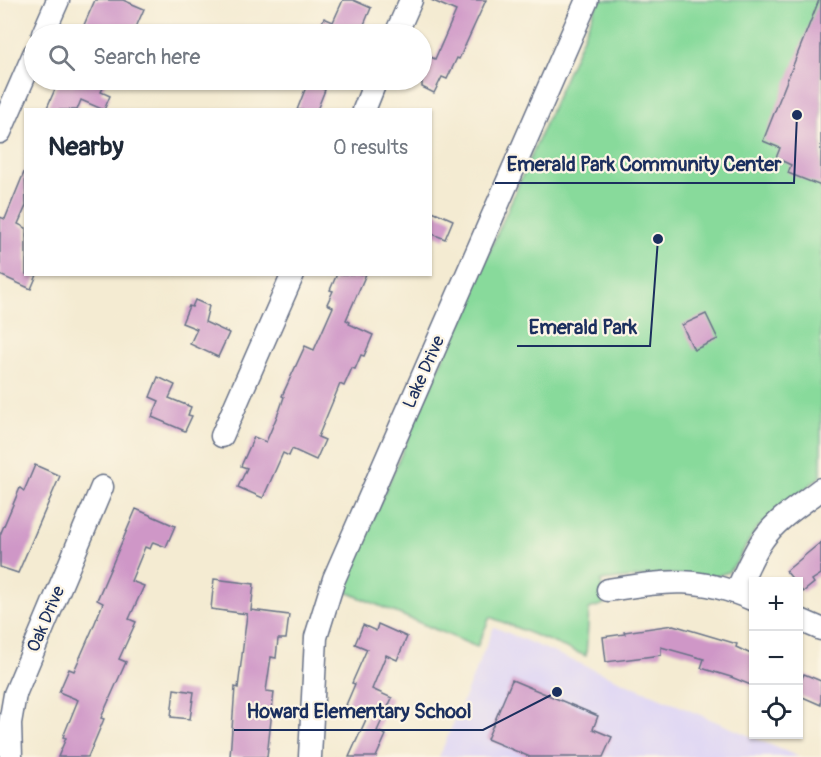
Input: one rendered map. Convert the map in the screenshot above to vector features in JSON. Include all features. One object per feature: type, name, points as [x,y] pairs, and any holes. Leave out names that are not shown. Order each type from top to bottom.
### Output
[{"type":"street","points":[[47,24],[58,0]]},
{"type":"street","points":[[400,24],[411,0]]},
{"type":"street","name":"Lake Drive","points":[[310,757],[316,637],[334,579],[587,0]]},
{"type":"street","points":[[0,132],[24,77]]},
{"type":"street","points":[[365,108],[372,90]]},
{"type":"street","points":[[222,436],[292,276]]},
{"type":"street","name":"Oak Drive","points":[[11,757],[10,723],[15,694],[102,487]]},
{"type":"street","points":[[608,590],[677,581],[720,586],[745,596],[755,550],[774,526],[821,489]]},
{"type":"street","points":[[803,621],[821,629]]},
{"type":"shaded area","points":[[494,627],[749,736],[749,739],[757,739],[799,757],[439,757]]},
{"type":"green space","points":[[599,0],[817,0],[821,2],[821,476],[756,529],[728,572],[714,577],[665,574],[601,581],[604,604],[589,609],[586,656],[490,617],[477,647],[342,590]]},
{"type":"building","points":[[95,0],[123,0],[144,9],[137,24],[84,24]]},
{"type":"building","points":[[343,0],[353,0],[371,8],[364,24],[321,24],[324,18],[333,22]]},
{"type":"building","points":[[431,0],[486,0],[459,59],[457,58],[447,79],[442,77],[434,93],[428,90],[432,90],[432,58],[435,59],[456,11]]},
{"type":"building","points":[[819,0],[821,0],[821,186],[788,173],[791,165],[776,158],[780,148],[763,141]]},
{"type":"building","points":[[55,90],[102,90],[101,92],[110,96],[105,108],[81,100],[78,108],[47,108]]},
{"type":"building","points":[[305,90],[325,90],[318,108],[298,108]]},
{"type":"building","points":[[24,172],[24,210],[18,224],[24,227],[24,276],[37,276],[31,289],[0,275],[0,217],[5,219]]},
{"type":"building","points":[[432,211],[453,220],[445,239],[432,234]]},
{"type":"building","points":[[336,276],[365,276],[346,320],[350,322],[349,324],[373,335],[364,356],[361,355],[355,369],[352,368],[344,386],[340,384],[318,437],[325,440],[316,460],[292,449],[289,456],[283,453],[263,498],[238,487],[247,468],[241,466],[254,437],[266,442],[280,409],[284,397],[282,396],[305,346],[314,350],[333,307],[327,304],[333,291],[330,290]]},
{"type":"building","points":[[195,300],[209,306],[205,322],[229,333],[218,357],[190,344],[197,329],[182,323],[189,306],[192,307]]},
{"type":"building","points":[[706,314],[718,339],[694,350],[682,325]]},
{"type":"building","points":[[158,377],[175,385],[169,398],[191,407],[188,415],[192,416],[185,431],[152,417],[159,401],[150,397]]},
{"type":"building","points":[[35,465],[60,476],[18,573],[0,567],[0,535],[20,488],[24,491]]},
{"type":"building","points":[[136,509],[175,526],[166,547],[153,542],[150,549],[145,547],[131,581],[144,586],[129,619],[136,622],[119,659],[126,662],[101,718],[104,719],[88,757],[58,757],[66,738],[63,737],[78,700],[59,692],[69,669],[74,671],[92,630],[103,603],[97,600]]},
{"type":"building","points":[[821,542],[821,574],[812,580],[814,583],[803,592],[803,577],[791,577],[786,571]]},
{"type":"building","points":[[214,579],[254,584],[251,610],[289,615],[286,639],[278,639],[276,658],[271,657],[266,691],[274,692],[267,757],[230,757],[235,687],[238,688],[247,614],[211,609]]},
{"type":"building","points":[[378,624],[407,637],[397,660],[386,655],[372,689],[392,698],[377,731],[386,735],[376,757],[349,757],[368,715],[346,705],[355,684],[352,683],[367,649],[355,644],[363,625],[376,631]]},
{"type":"building","points":[[673,625],[737,644],[736,647],[749,653],[749,684],[701,668],[704,659],[661,647],[661,655],[606,662],[603,637],[625,634],[624,632]]},
{"type":"building","points":[[804,674],[821,681],[821,705],[803,697]]},
{"type":"building","points":[[512,680],[598,716],[593,729],[612,737],[603,757],[530,757],[487,739]]},
{"type":"building","points":[[174,689],[194,692],[190,719],[171,717]]},
{"type":"place","name":"Emerald Park Community Center","points":[[797,115]]},
{"type":"place","name":"Emerald Park","points":[[658,239]]},
{"type":"place","name":"Howard Elementary School","points":[[557,692]]}]
